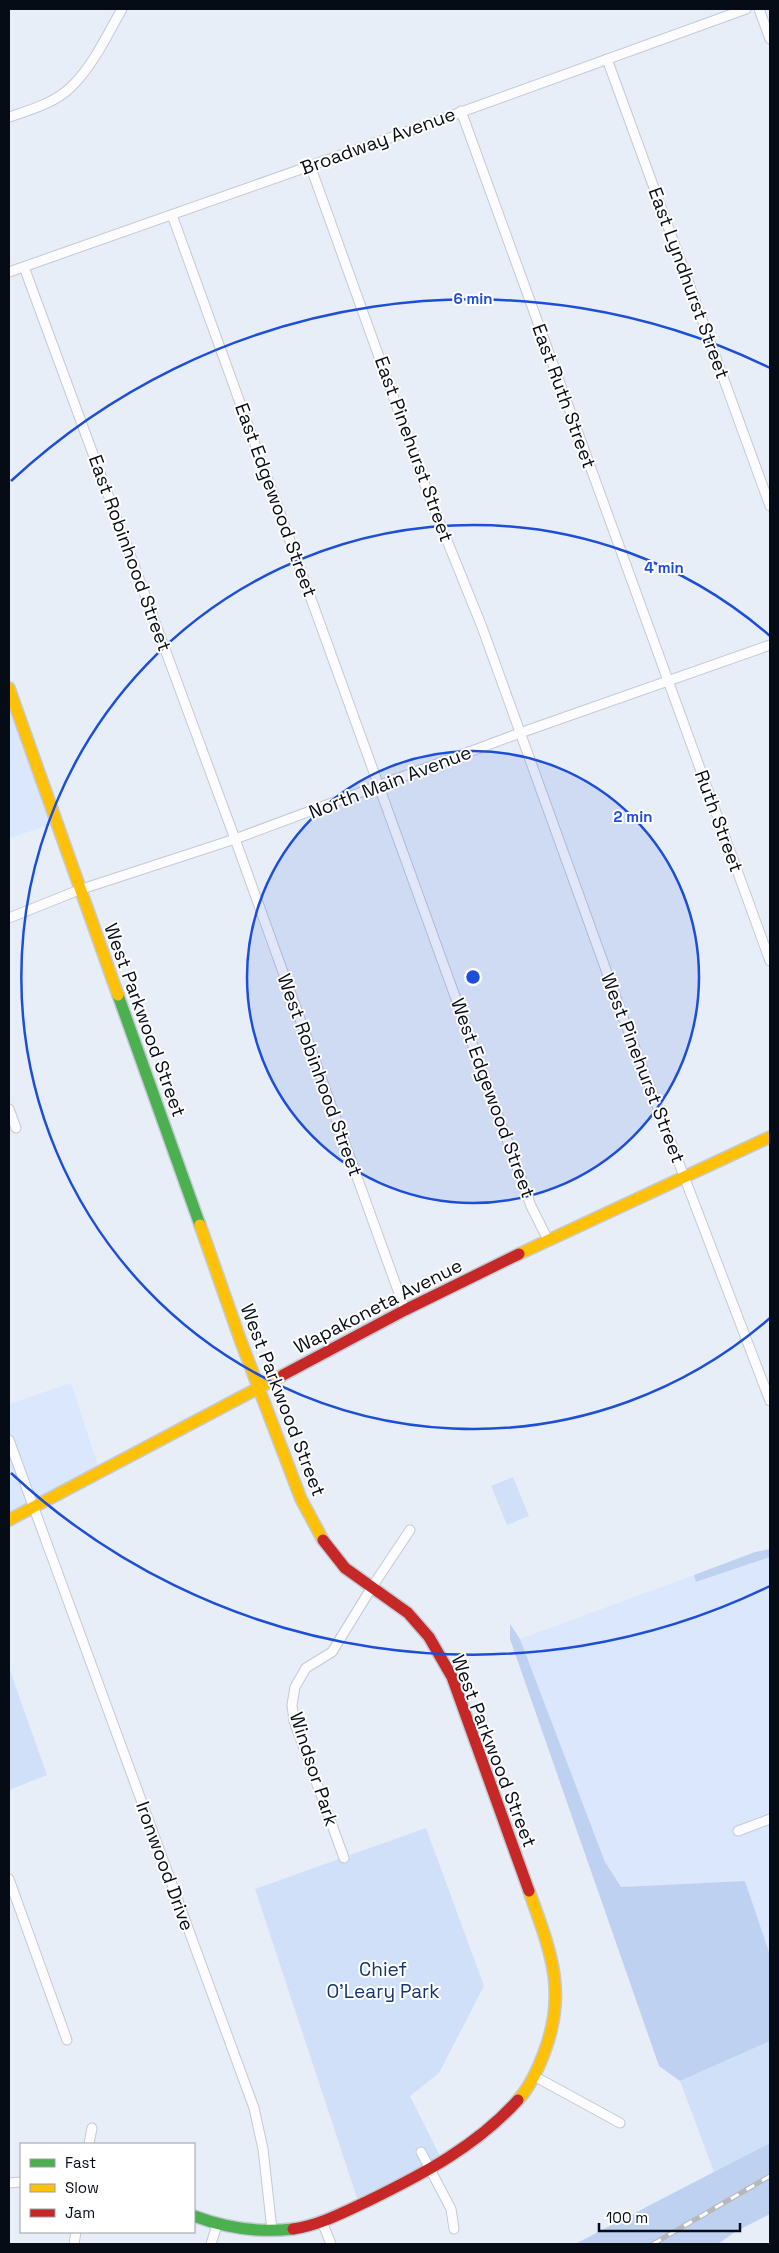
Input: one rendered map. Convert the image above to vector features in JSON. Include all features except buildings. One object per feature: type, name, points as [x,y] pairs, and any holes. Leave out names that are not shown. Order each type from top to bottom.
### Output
[{"type":"street","points":[[9,117],[39,107],[70,88],[84,73],[122,9]]},
{"type":"street","name":"Broadway Avenue","points":[[9,272],[746,9]]},
{"type":"street","points":[[759,9],[770,39]]},
{"type":"street","name":"East Lyndhurst Street","points":[[607,59],[770,506]]},
{"type":"street","name":"East Ruth Street","points":[[461,111],[667,681]]},
{"type":"street","name":"East Pinehurst Street","points":[[310,165],[429,496],[482,627],[520,732]]},
{"type":"street","name":"East Edgewood Street","points":[[172,215],[380,786]]},
{"type":"street","name":"East Robinhood Street","points":[[24,267],[235,839]]},
{"type":"street","name":"North Main Avenue","points":[[9,918],[79,890],[235,839],[520,732],[770,645]]},
{"type":"street","name":"Ruth Street","points":[[667,681],[770,961]]},
{"type":"street","name":"West Parkwood Street","points":[[9,688],[79,890],[258,1387],[301,1498],[318,1534],[345,1568],[408,1613],[424,1631],[452,1677],[550,1950],[557,1993],[551,2037],[534,2076],[511,2109],[461,2150],[380,2194],[322,2222],[298,2228],[250,2230],[217,2225],[195,2216]]},
{"type":"street","name":"West Pinehurst Street","points":[[520,732],[623,1017],[770,1401]]},
{"type":"street","name":"West Edgewood Street","points":[[380,786],[531,1206],[548,1240]]},
{"type":"street","name":"West Robinhood Street","points":[[235,839],[405,1310]]},
{"type":"street","points":[[9,1109],[16,1128]]},
{"type":"street","name":"Wapakoneta Avenue","points":[[9,1520],[192,1425],[258,1387],[405,1310],[548,1240],[770,1137]]},
{"type":"street","name":"Ironwood Drive","points":[[9,1440],[254,2108],[263,2149],[272,2230]]},
{"type":"street","name":"Windsor Park","points":[[344,1858],[294,1721],[292,1705],[294,1687],[306,1668],[332,1652],[410,1530]]},
{"type":"street","points":[[738,1831],[770,1819]]},
{"type":"street","points":[[9,1879],[67,2040]]},
{"type":"street","points":[[534,2076],[620,2123]]},
{"type":"street","points":[[89,2143],[92,2128]]},
{"type":"street","points":[[421,2152],[451,2209],[454,2230]]},
{"type":"street","points":[[322,2222],[331,2244]]},
{"type":"street","points":[[212,2244],[217,2225]]},
{"type":"shaded area","points":[[9,688],[56,823],[9,838]]},
{"type":"shaded area","points":[[71,1383],[100,1472],[9,1520],[9,1404]]},
{"type":"shaded area","points":[[770,1549],[770,1557],[696,1582],[694,1575],[755,1552]]},
{"type":"shaded area","points":[[770,1557],[770,1955],[745,1881],[621,1887],[605,1862],[520,1639],[694,1575],[697,1582]]},
{"type":"shaded area","points":[[510,1624],[520,1639],[605,1862],[621,1887],[745,1881],[770,1955],[770,2041],[680,2081],[659,2066],[510,1639]]},
{"type":"shaded area","points":[[770,2143],[770,2214],[735,2232],[718,2244],[575,2244]]},
{"type":"green space","points":[[513,1477],[529,1516],[507,1525],[491,1486]]},
{"type":"green space","points":[[9,1668],[47,1775],[9,1790]]},
{"type":"green space","name":"Chief O'Leary Park","points":[[426,1828],[484,1986],[439,2073],[410,2096],[442,2160],[359,2204],[255,1889]]},
{"type":"green space","points":[[770,2041],[770,2143],[714,2172],[680,2081]]},
{"type":"railway","points":[[653,2244],[770,2176]]},
{"type":"traffic: fast","points":[[118,995],[200,1225]]},
{"type":"traffic: fast","points":[[195,2216],[218,2224],[255,2230],[293,2229]]},
{"type":"traffic: slow","points":[[9,688],[118,995]]},
{"type":"traffic: slow","points":[[519,1254],[770,1137]]},
{"type":"traffic: slow","points":[[200,1225],[240,1339],[301,1499],[323,1540]]},
{"type":"traffic: slow","points":[[9,1520],[283,1375]]},
{"type":"traffic: slow","points":[[518,2100],[530,2084],[542,2059],[551,2031],[555,2010],[555,1990],[549,1952],[529,1891]]},
{"type":"traffic: jam","points":[[283,1375],[405,1310],[519,1254]]},
{"type":"traffic: jam","points":[[323,1540],[345,1568],[408,1613],[429,1637],[452,1677],[529,1891]]},
{"type":"traffic: jam","points":[[293,2229],[341,2214],[429,2169],[467,2145],[518,2100]]}]
